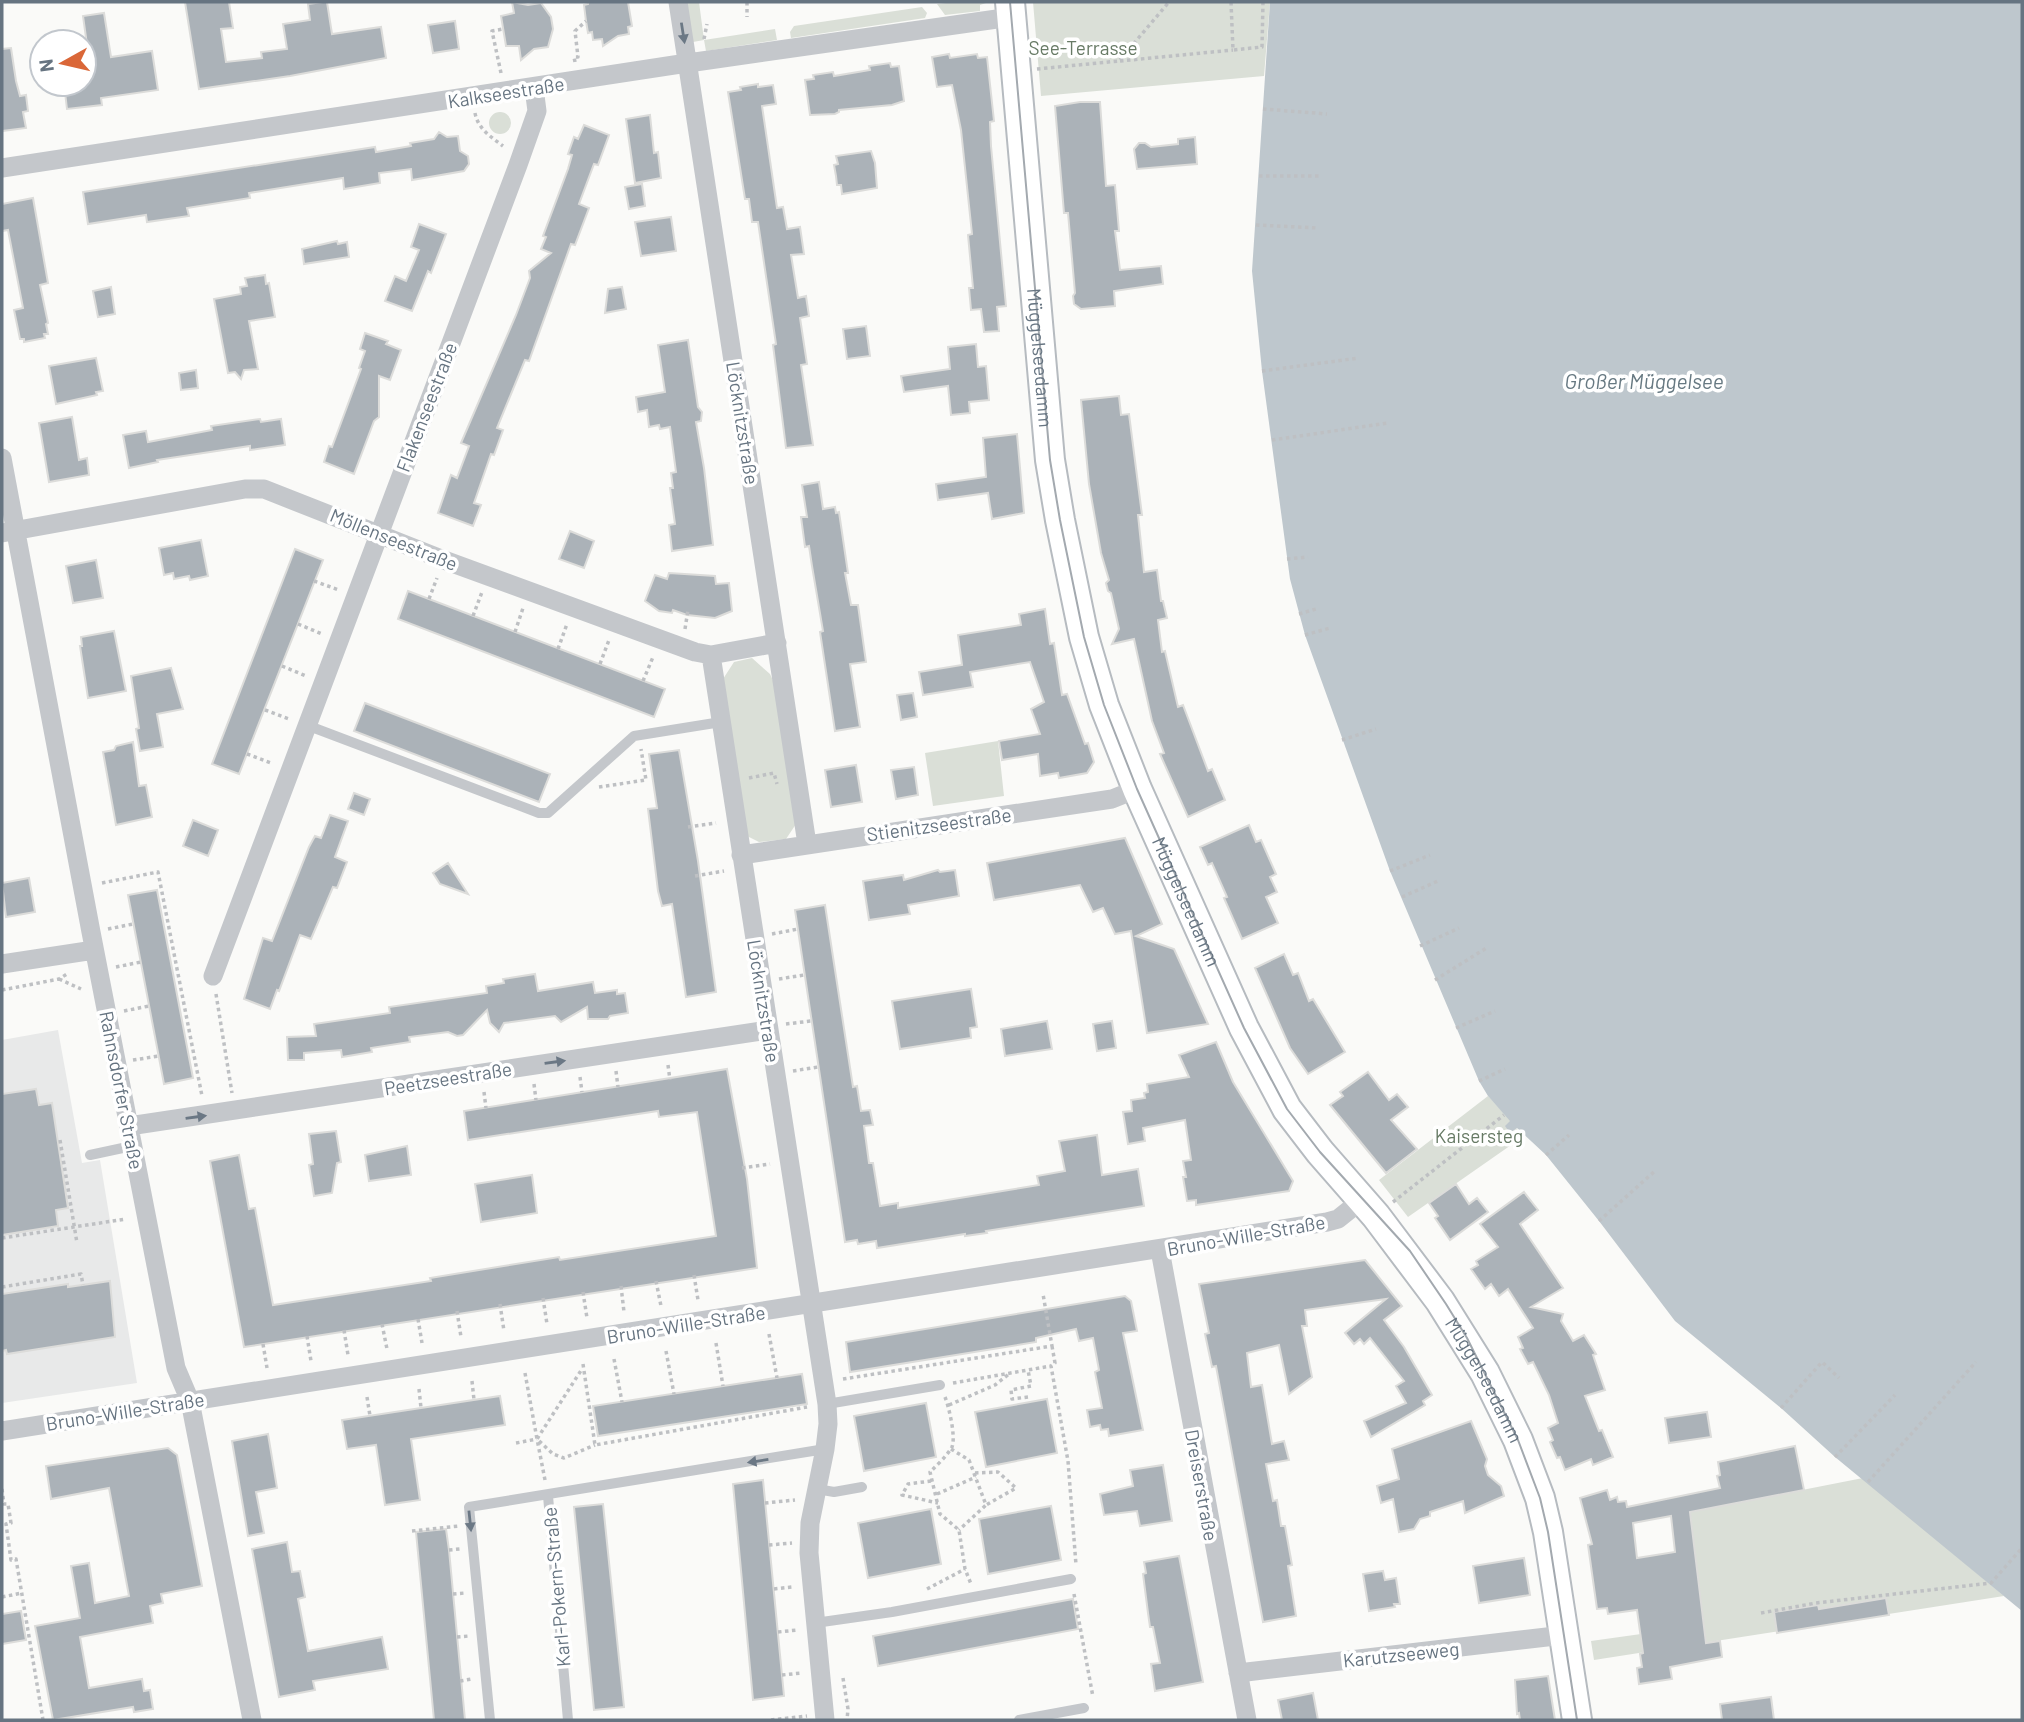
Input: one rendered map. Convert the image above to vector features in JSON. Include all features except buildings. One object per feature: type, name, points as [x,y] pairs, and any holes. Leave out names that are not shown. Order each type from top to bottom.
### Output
[{"type":"main road","name":"Müggelseedamm","points":[[1010,9],[1050,460],[1084,637],[1104,705],[1137,789],[1265,1071],[1287,1109],[1320,1152],[1363,1199],[1440,1301],[1485,1373],[1518,1440],[1548,1531],[1577,1720]]},
{"type":"street","name":"Löcknitzstraße","points":[[678,2],[807,844]]},
{"type":"street","name":"Kalkseestraße","points":[[2,168],[534,88],[1010,9]]},
{"type":"street","name":"Flakenseestraße","points":[[213,976],[299,723],[379,533],[522,153],[537,111],[534,88]]},
{"type":"street","name":"Rahnsdorfer Straße","points":[[2,458],[9,532],[176,1367],[191,1401],[252,1720]]},
{"type":"street","name":"Möllenseestraße","points":[[9,532],[245,489],[264,489],[695,652],[711,655],[777,643]]},
{"type":"street","name":"Löcknitzstraße","points":[[711,655],[741,855],[776,1027],[811,1305]]},
{"type":"street","name":"Stienitzseestraße","points":[[741,855],[1112,799],[1137,789]]},
{"type":"street","points":[[2,964],[94,950]]},
{"type":"street","name":"Peetzseestraße","points":[[130,1136],[205,1115],[776,1027]]},
{"type":"street","name":"Bruno-Wille-Straße","points":[[2,1431],[1327,1222],[1338,1219],[1363,1199]]},
{"type":"street","name":"Dreiserstraße","points":[[1160,1250],[1247,1720]]},
{"type":"street","points":[[811,1305],[828,1424],[825,1449],[809,1494],[809,1626],[818,1718]]},
{"type":"street","name":"Karutzseeweg","points":[[1238,1673],[1564,1635]]},
{"type":"lane","points":[[299,723],[538,813],[548,813],[634,736],[721,722]]},
{"type":"lane","points":[[90,1155],[130,1136]]},
{"type":"lane","points":[[827,1404],[942,1390]]},
{"type":"lane","points":[[548,1496],[825,1449]]},
{"type":"lane","points":[[809,1494],[862,1487]]},
{"type":"lane","name":"Karl-Pokern-Straße","points":[[471,1525],[469,1507],[548,1496],[568,1720]]},
{"type":"lane","points":[[471,1525],[490,1720]]},
{"type":"lane","points":[[809,1626],[1071,1579]]},
{"type":"lane","points":[[1019,1720],[1084,1708]]},
{"type":"path","points":[[747,2],[747,18]]},
{"type":"path","points":[[1119,61],[1169,2]]},
{"type":"path","points":[[1231,2],[1233,50]]},
{"type":"path","points":[[1035,69],[1262,47],[1263,2]]},
{"type":"path","points":[[575,62],[574,57],[578,57],[575,31],[586,21]]},
{"type":"path","points":[[501,74],[492,31],[503,29]]},
{"type":"path","points":[[1263,109],[1326,114]]},
{"type":"path","points":[[475,111],[476,119],[488,135],[507,147]]},
{"type":"path","points":[[1259,176],[1320,176]]},
{"type":"path","points":[[1255,225],[1318,228]]},
{"type":"path","points":[[1262,372],[1359,358]]},
{"type":"path","points":[[1272,440],[1388,423]]},
{"type":"path","points":[[1287,559],[1308,557]]},
{"type":"path","points":[[429,600],[440,570]]},
{"type":"path","points":[[314,581],[339,591]]},
{"type":"path","points":[[473,616],[483,587]]},
{"type":"path","points":[[515,632],[525,603]]},
{"type":"path","points":[[1299,614],[1316,609]]},
{"type":"path","points":[[685,630],[688,610]]},
{"type":"path","points":[[558,649],[568,619]]},
{"type":"path","points":[[298,624],[323,634]]},
{"type":"path","points":[[1305,635],[1330,628]]},
{"type":"path","points":[[600,664],[611,636]]},
{"type":"path","points":[[643,681],[654,652]]},
{"type":"path","points":[[282,666],[306,676]]},
{"type":"path","points":[[265,710],[299,723]]},
{"type":"path","points":[[1342,740],[1376,729]]},
{"type":"path","points":[[572,791],[646,780],[639,736]]},
{"type":"path","points":[[247,754],[274,764]]},
{"type":"path","points":[[731,789],[744,787],[743,779],[774,773],[776,784],[786,782],[783,774],[796,772]]},
{"type":"path","points":[[688,827],[716,822]]},
{"type":"path","points":[[1390,871],[1430,855]]},
{"type":"path","points":[[695,876],[724,871]]},
{"type":"path","points":[[99,883],[158,872],[205,1115]]},
{"type":"path","points":[[1402,897],[1440,880]]},
{"type":"path","points":[[101,931],[133,924]]},
{"type":"path","points":[[1420,946],[1460,928]]},
{"type":"path","points":[[769,934],[798,929]]},
{"type":"path","points":[[1435,979],[1488,947]]},
{"type":"path","points":[[116,967],[141,962]]},
{"type":"path","points":[[2,990],[58,979],[77,968]]},
{"type":"path","points":[[776,979],[804,975]]},
{"type":"path","points":[[213,976],[233,1100]]},
{"type":"path","points":[[58,979],[81,989]]},
{"type":"path","points":[[124,1011],[149,1006]]},
{"type":"path","points":[[1456,1028],[1495,1011]]},
{"type":"path","points":[[776,1027],[811,1021]]},
{"type":"path","points":[[134,1060],[159,1056]]},
{"type":"path","points":[[790,1072],[818,1067]]},
{"type":"path","points":[[1479,1081],[1505,1069]]},
{"type":"path","points":[[1393,1203],[1504,1115]]},
{"type":"path","points":[[1546,1155],[1569,1135]]},
{"type":"path","points":[[60,1140],[77,1243]]},
{"type":"path","points":[[742,1168],[770,1164]]},
{"type":"path","points":[[1599,1221],[1656,1170]]},
{"type":"path","points":[[2,1238],[126,1219]]},
{"type":"path","points":[[2,1287],[81,1274],[83,1285]]},
{"type":"path","points":[[694,1275],[698,1300]]},
{"type":"path","points":[[656,1281],[661,1306]]},
{"type":"path","points":[[621,1286],[624,1312]]},
{"type":"path","points":[[583,1292],[587,1318]]},
{"type":"path","points":[[970,1581],[965,1569],[959,1530],[940,1514],[937,1494],[931,1481],[930,1472],[951,1449],[954,1441],[949,1405],[942,1390],[1055,1363],[1043,1294]]},
{"type":"path","points":[[543,1298],[547,1324]]},
{"type":"path","points":[[500,1304],[504,1331]]},
{"type":"path","points":[[457,1311],[461,1337]]},
{"type":"path","points":[[418,1319],[422,1343]]},
{"type":"path","points":[[382,1324],[387,1349]]},
{"type":"path","points":[[344,1330],[348,1355]]},
{"type":"path","points":[[769,1334],[777,1378]]},
{"type":"path","points":[[307,1336],[311,1361]]},
{"type":"path","points":[[716,1343],[723,1386]]},
{"type":"path","points":[[263,1344],[267,1368]]},
{"type":"path","points":[[823,1382],[1052,1346]]},
{"type":"path","points":[[666,1350],[674,1394]]},
{"type":"path","points":[[614,1359],[622,1402]]},
{"type":"path","points":[[1781,1408],[1822,1362],[1839,1378]]},
{"type":"path","points":[[1868,1482],[1976,1362]]},
{"type":"path","points":[[516,1443],[537,1439],[583,1365],[595,1445]]},
{"type":"path","points":[[1051,1366],[1068,1461],[1077,1574],[1071,1579],[1094,1704],[1084,1708]]},
{"type":"path","points":[[1028,1370],[1031,1386],[1011,1390],[1012,1399],[1028,1397]]},
{"type":"path","points":[[526,1373],[548,1496]]},
{"type":"path","points":[[949,1405],[995,1385],[1009,1373]]},
{"type":"path","points":[[471,1381],[474,1400]]},
{"type":"path","points":[[419,1389],[421,1408]]},
{"type":"path","points":[[1835,1457],[1895,1395]]},
{"type":"path","points":[[367,1397],[370,1416]]},
{"type":"path","points":[[537,1439],[553,1454],[564,1458],[595,1445],[827,1404]]},
{"type":"path","points":[[951,1449],[969,1460],[986,1505]]},
{"type":"path","points":[[937,1494],[976,1475],[998,1472],[1016,1488],[986,1505],[959,1530]]},
{"type":"path","points":[[931,1481],[908,1484],[902,1495],[938,1503]]},
{"type":"path","points":[[2,1489],[4,1504],[8,1504],[10,1513],[11,1523],[6,1524],[11,1560],[16,1559],[43,1720]]},
{"type":"path","points":[[765,1503],[809,1494]]},
{"type":"path","points":[[412,1531],[471,1525]]},
{"type":"path","points":[[769,1545],[795,1543]]},
{"type":"path","points":[[1761,1613],[1816,1603],[1991,1584],[2022,1548]]},
{"type":"path","points":[[918,1593],[965,1569]]},
{"type":"path","points":[[774,1589],[799,1586]]},
{"type":"path","points":[[2,1597],[22,1593]]},
{"type":"path","points":[[778,1632],[809,1626]]},
{"type":"path","points":[[782,1675],[808,1672]]},
{"type":"path","points":[[771,1720],[818,1718]]},
{"type":"shaded area","points":[[58,1030],[82,1163],[100,1160],[137,1383],[2,1403],[2,1040]]},
{"type":"green space","points":[[686,2],[699,2],[704,40],[693,42]]},
{"type":"green space","points":[[989,2],[980,5],[980,11],[945,15],[937,4]]},
{"type":"green space","name":"See-Terrasse","points":[[1033,2],[1270,2],[1264,76],[1041,96]]},
{"type":"green space","points":[[922,7],[927,13],[925,18],[791,38],[790,32],[794,26]]},
{"type":"green space","points":[[775,29],[777,40],[706,51],[704,40]]},
{"type":"green space","points":[[500,112],[508,115],[511,123],[508,131],[500,134],[492,131],[489,123],[492,115]]},
{"type":"green space","points":[[752,658],[770,674],[776,687],[796,824],[786,839],[759,842],[747,836],[723,679],[734,662]]},
{"type":"green space","points":[[998,741],[1004,796],[933,806],[925,753]]},
{"type":"green space","name":"Kaisersteg","points":[[1488,1096],[1511,1121],[1511,1133],[1516,1128],[1524,1136],[1408,1217],[1379,1180]]},
{"type":"green space","points":[[1863,1478],[2004,1596],[1594,1660],[1591,1641],[1684,1628],[1671,1516]]},
{"type":"water","name":"Großer Müggelsee","points":[[1270,2],[2022,2],[2022,1611],[1675,1321],[1546,1155],[1517,1128],[1510,1133],[1505,1126],[1510,1121],[1479,1081],[1390,871],[1305,635],[1290,579],[1262,371],[1252,271]]},
{"type":"tram line","points":[[1010,2],[1050,460],[1084,637],[1104,705],[1137,789],[1244,1028],[1287,1109],[1320,1152],[1410,1251],[1467,1338],[1518,1440],[1540,1498],[1548,1532],[1577,1720]]}]
